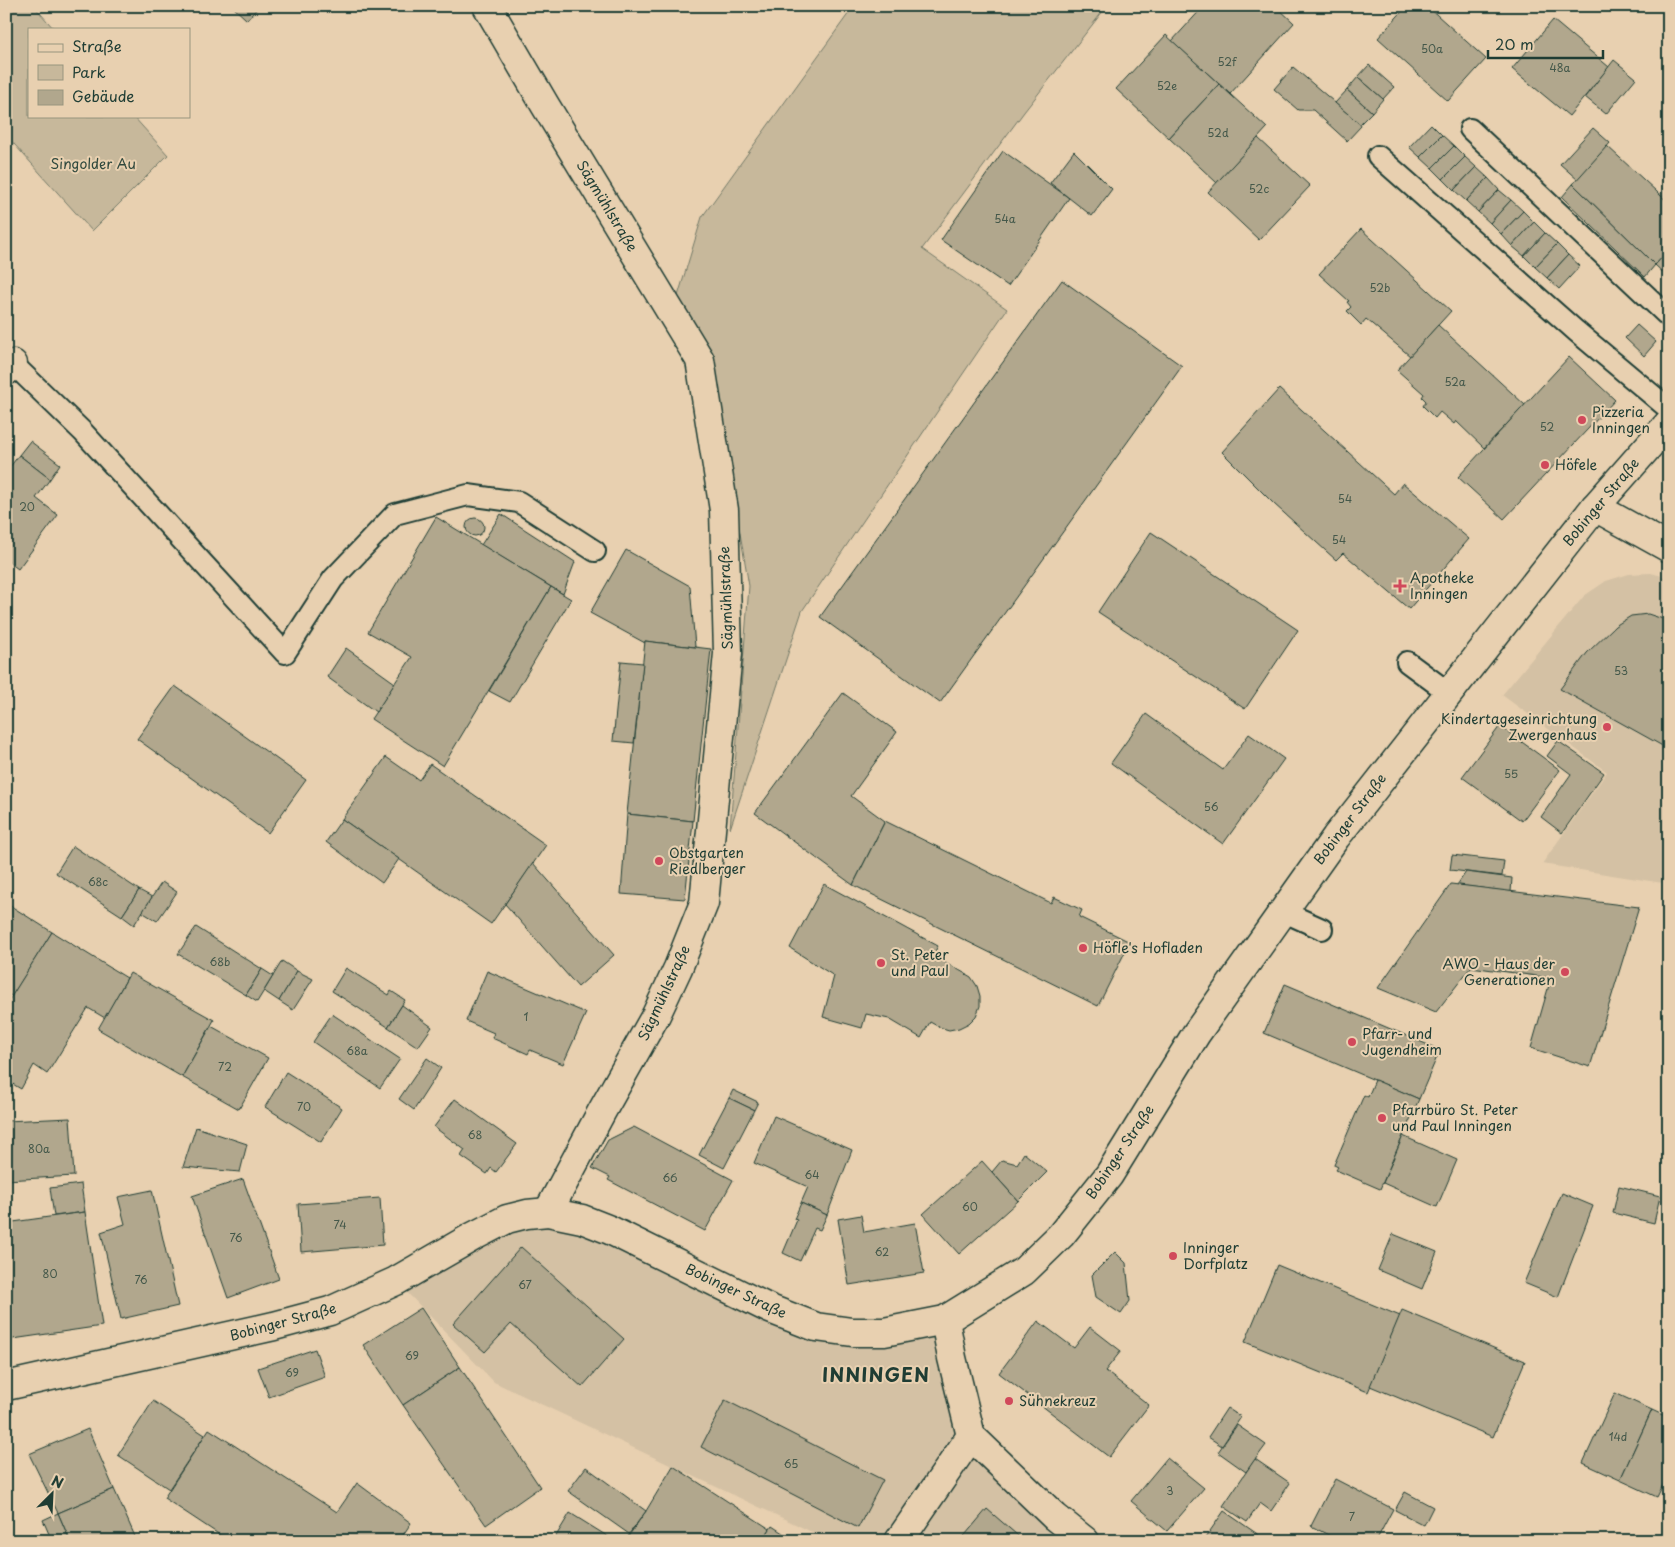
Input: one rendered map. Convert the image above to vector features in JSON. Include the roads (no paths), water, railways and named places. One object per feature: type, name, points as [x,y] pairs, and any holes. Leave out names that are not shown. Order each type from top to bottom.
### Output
[{"type":"main road","name":"Sägmühlstraße","points":[[487,6],[700,360],[724,510],[728,653],[704,903],[678,968],[656,1015],[548,1212]]},
{"type":"main road","name":"Bobinger Straße","points":[[6,1386],[274,1326],[330,1311],[396,1281],[507,1219],[527,1214],[548,1212],[582,1219],[610,1230],[770,1309],[816,1327],[852,1332],[884,1332],[946,1320],[1024,1271],[1061,1234],[1085,1206],[1109,1175],[1196,1034],[1336,837],[1595,507],[1669,422]]},
{"type":"main road","points":[[1595,507],[1669,548]]},
{"type":"main road","points":[[946,1320],[952,1358],[971,1436],[1055,1517],[1085,1541]]},
{"type":"main road","points":[[899,1541],[971,1436]]},
{"type":"lane","points":[[1470,129],[1669,317]]},
{"type":"lane","points":[[1378,156],[1576,331],[1669,409]]},
{"type":"lane","points":[[10,368],[83,432],[285,653],[333,579],[396,514],[468,496],[518,502],[595,551]]},
{"type":"lane","points":[[1407,662],[1449,693]]},
{"type":"lane","points":[[1282,911],[1322,929]]},
{"type":"place","name":"Pizzeria Inningen","points":[[1582,420]]},
{"type":"place","name":"Höfele","points":[[1545,465]]},
{"type":"place","name":"Apotheke Inningen","points":[[1400,586]]},
{"type":"place","name":"Kindertageseinrichtung Zwergenhaus","points":[[1607,727]]},
{"type":"place","name":"Obstgarten Riedlberger","points":[[659,861]]},
{"type":"place","name":"Höfle's Hofladen","points":[[1083,948]]},
{"type":"place","name":"St. Peter und Paul","points":[[881,963]]},
{"type":"place","name":"AWO - Haus der Generationen","points":[[1565,972]]},
{"type":"place","name":"Pfarr- und Jugendheim","points":[[1352,1042]]},
{"type":"place","name":"Pfarrbüro St. Peter und Paul Inningen","points":[[1382,1118]]},
{"type":"place","name":"Inninger Dorfplatz","points":[[1173,1256]]},
{"type":"place","name":"Sühnekreuz","points":[[1009,1401]]},
{"type":"district","name":"INNINGEN","points":[[876,1375]]},
{"type":"park label","name":"Singolder Au","points":[[93,164]]}]
